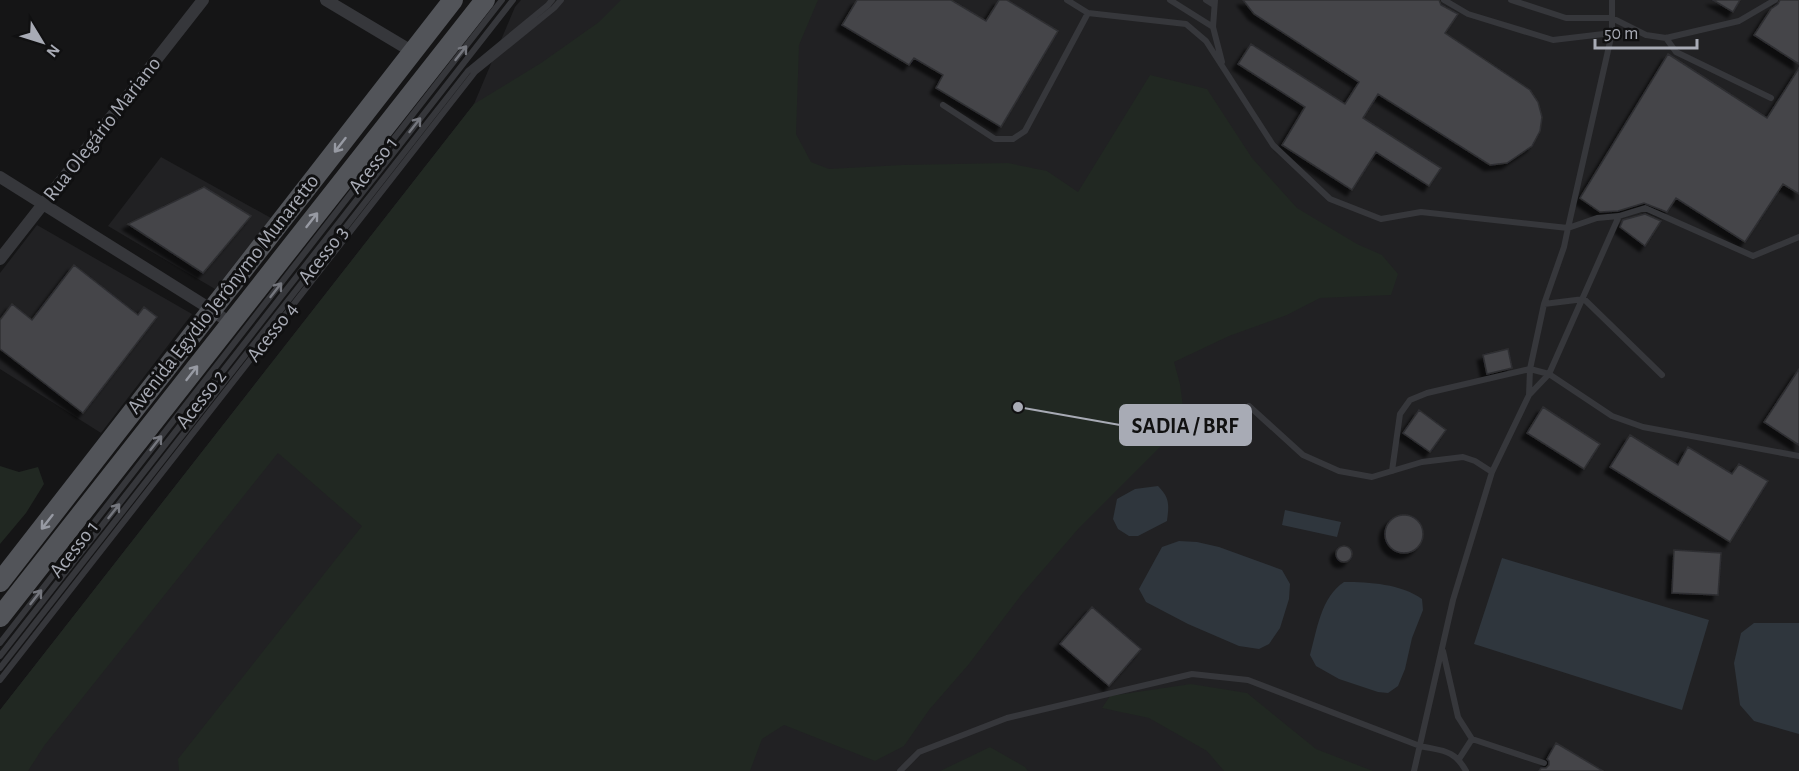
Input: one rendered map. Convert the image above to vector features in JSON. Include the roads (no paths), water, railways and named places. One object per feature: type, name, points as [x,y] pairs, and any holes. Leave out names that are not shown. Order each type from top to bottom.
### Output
[{"type":"main road","name":"Avenida Egydio Jerônymo Munaretto","points":[[0,582],[453,0]]},
{"type":"main road","name":"Avenida Egydio Jerônymo Munaretto","points":[[0,618],[485,0]]},
{"type":"street","name":"Rua Olegário Mariano","points":[[0,259],[203,0]]},
{"type":"street","points":[[326,0],[413,52]]},
{"type":"street","points":[[0,177],[231,324]]},
{"type":"lane","name":"Acesso 1","points":[[0,643],[502,0]]},
{"type":"lane","name":"Acesso 2","points":[[0,656],[513,0]]},
{"type":"lane","name":"Acesso 3","points":[[0,668],[468,71],[552,0]]},
{"type":"lane","name":"Acesso 4","points":[[0,680],[475,72],[561,0]]},
{"type":"lane","points":[[1067,0],[1088,13],[1186,24],[1206,41],[1273,145],[1330,200],[1382,219],[1421,212],[1568,228],[1597,218],[1619,216],[1645,208],[1753,256],[1799,237]]},
{"type":"lane","points":[[1170,0],[1213,27]]},
{"type":"lane","points":[[1206,0],[1215,2],[1213,27],[1224,69]]},
{"type":"lane","points":[[1444,0],[1468,14],[1553,40],[1612,33]]},
{"type":"lane","points":[[1511,0],[1566,18],[1612,18],[1646,35],[1666,38],[1739,21],[1775,0]]},
{"type":"lane","points":[[1529,395],[1530,369],[1544,304],[1564,247],[1612,33],[1612,0]]},
{"type":"lane","points":[[943,105],[995,139],[1013,139],[1025,131],[1088,13]]},
{"type":"lane","points":[[1666,38],[1676,52],[1771,98]]},
{"type":"lane","points":[[1414,771],[1453,600],[1492,472],[1529,395],[1549,374],[1619,216]]},
{"type":"lane","points":[[1544,304],[1584,299]]},
{"type":"lane","points":[[1584,299],[1662,375]]},
{"type":"lane","points":[[1392,471],[1400,414],[1410,400],[1427,393],[1530,369],[1549,374],[1612,416],[1642,427],[1799,456]]},
{"type":"lane","points":[[1249,406],[1303,455],[1338,471],[1372,477],[1422,462],[1463,457],[1476,461],[1492,472]]},
{"type":"lane","points":[[1442,648],[1458,717],[1472,739],[1544,763]]},
{"type":"lane","points":[[900,771],[919,752],[1007,718],[1192,674],[1248,681],[1419,746],[1447,752],[1459,759],[1466,771]]},
{"type":"lane","points":[[1459,759],[1472,739]]},
{"type":"place","name":"SADIA / BRF","points":[[1018,407]]}]
